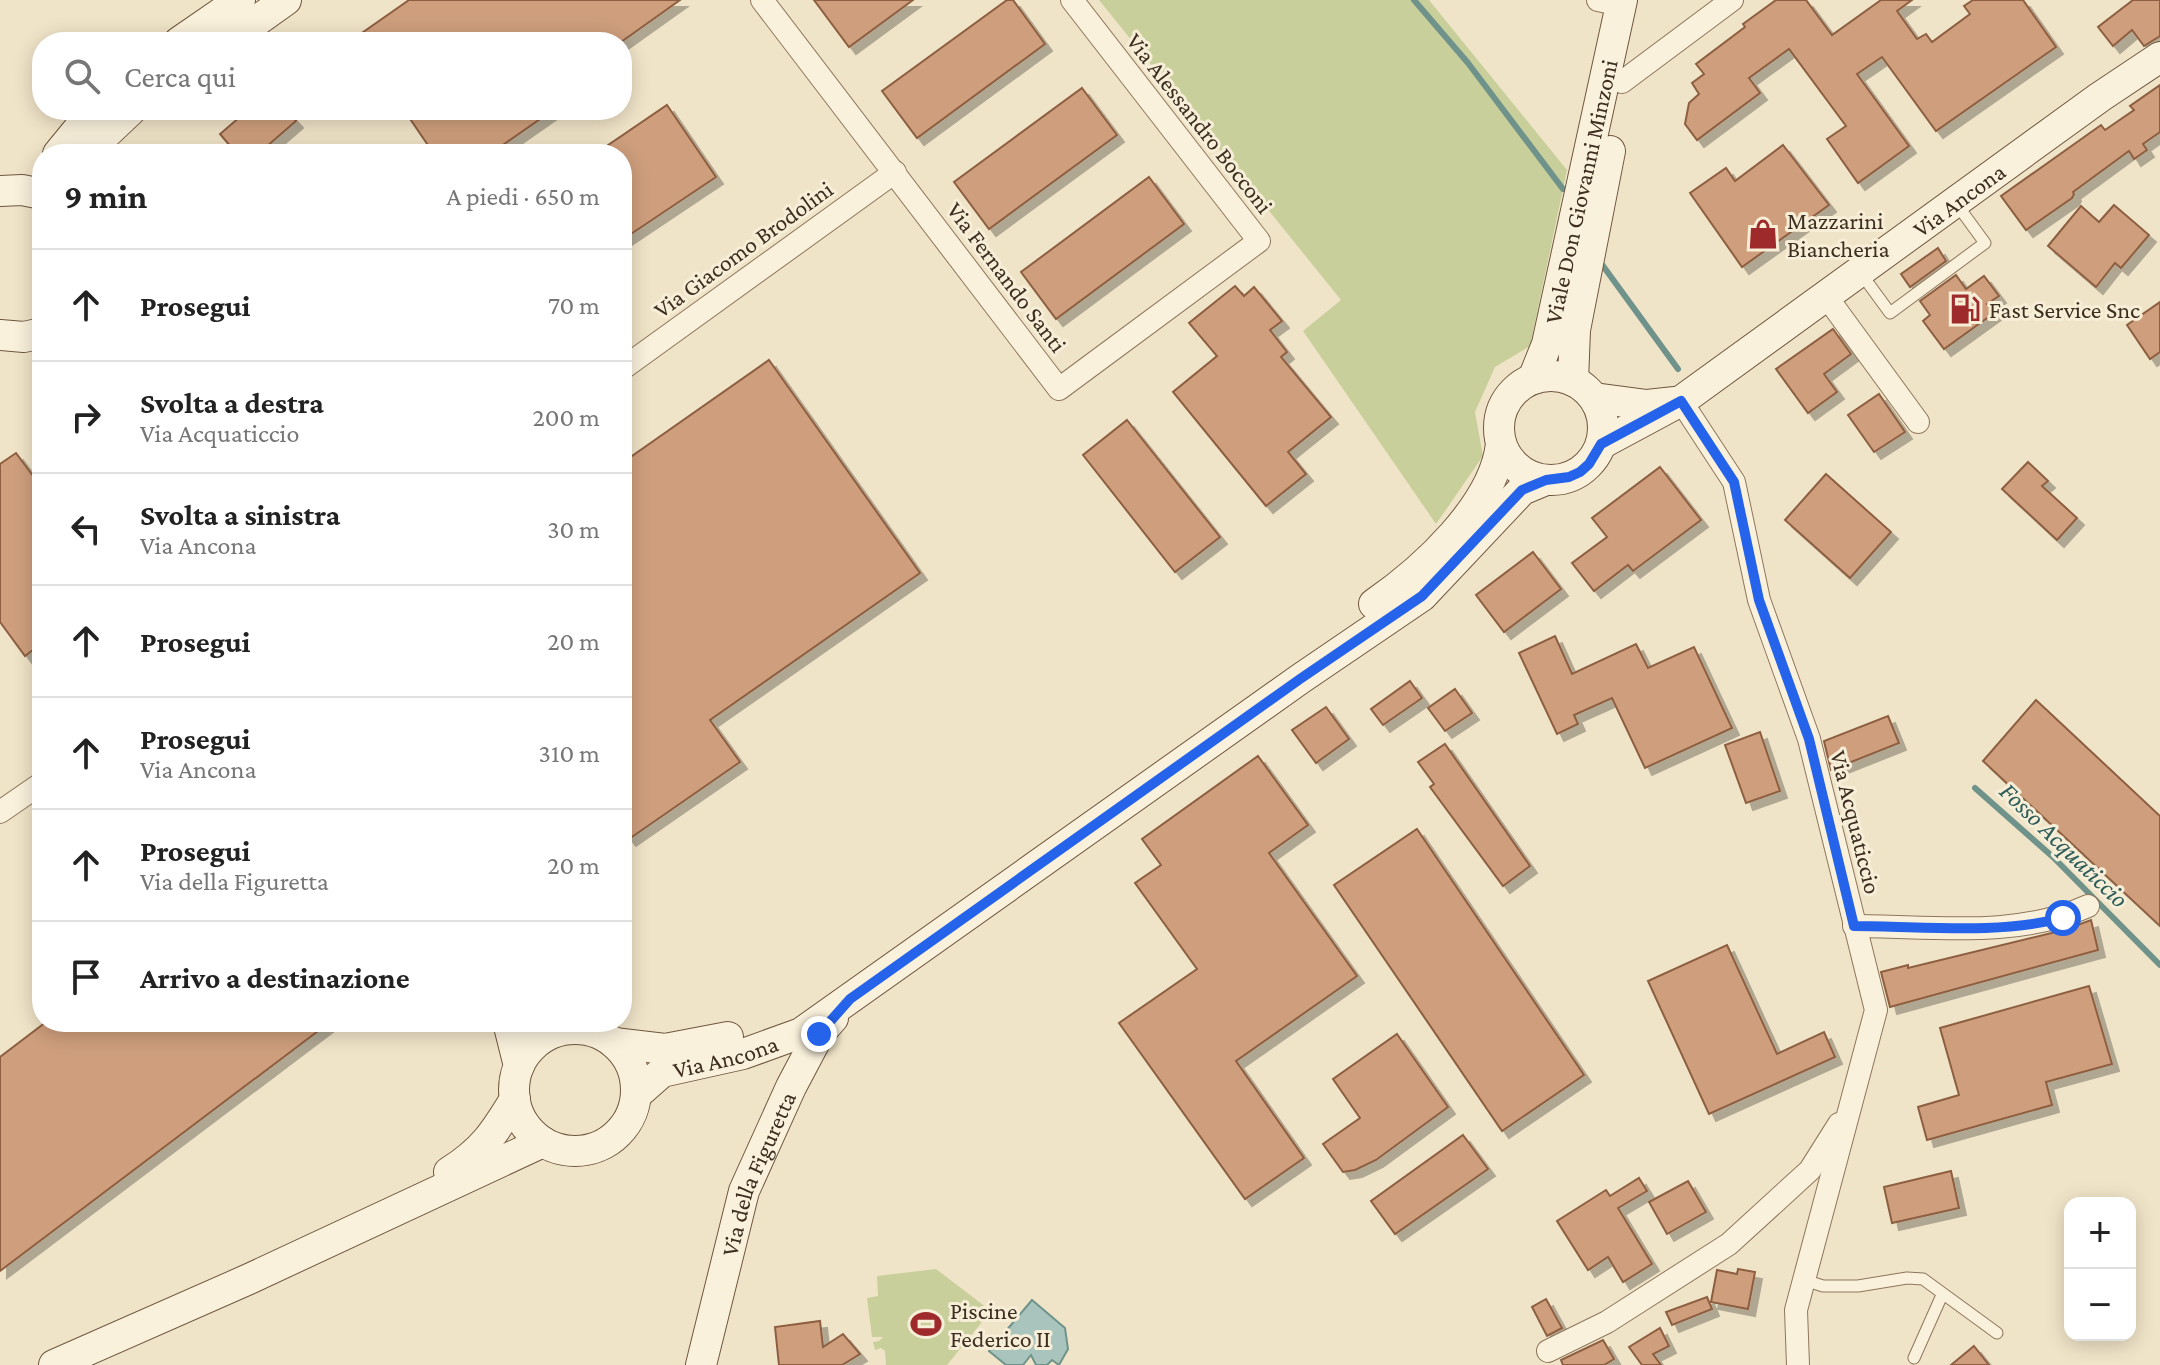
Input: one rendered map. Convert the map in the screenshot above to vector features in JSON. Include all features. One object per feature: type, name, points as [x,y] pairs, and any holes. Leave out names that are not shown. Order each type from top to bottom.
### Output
[{"type":"main road","points":[[194,32],[240,0]]},
{"type":"main road","points":[[241,32],[286,0]]},
{"type":"main road","name":"Viale Don Giovanni Minzoni","points":[[1584,390],[1575,330],[1622,82],[1620,1]]},
{"type":"main road","name":"Viale Don Giovanni Minzoni","points":[[1533,379],[1547,344],[1620,1]]},
{"type":"main road","name":"Via Ancona","points":[[1601,444],[1681,401],[2100,97],[2160,57]]},
{"type":"main road","points":[[66,144],[86,120]]},
{"type":"main road","points":[[95,144],[120,120]]},
{"type":"main road","points":[[1584,390],[1603,420],[1601,444],[1589,464],[1580,472],[1558,480],[1546,480],[1523,472],[1506,455],[1501,444],[1499,421],[1507,400],[1533,379],[1546,376],[1584,390],[1647,405],[1681,401]]},
{"type":"main road","name":"Via Ancona","points":[[592,1032],[614,1043],[665,1049],[738,1035],[795,1012],[1406,582],[1467,519],[1499,465],[1501,444]]},
{"type":"main road","name":"Via Ancona","points":[[543,1142],[555,1148],[581,1151],[607,1142],[627,1122],[636,1095],[662,1072],[743,1054],[801,1033],[1422,596],[1522,490],[1546,480]]},
{"type":"main road","name":"Via della Figuretta","points":[[701,1365],[744,1191],[791,1087],[819,1034],[850,999]]},
{"type":"main road","points":[[58,1364],[543,1142],[524,1123],[515,1099],[519,1066],[510,1032]]},
{"type":"main road","name":"Via Ancona","points":[[519,1066],[542,1038],[559,1032]]},
{"type":"main road","points":[[614,1043],[632,1066],[636,1095]]},
{"type":"main road","points":[[377,1218],[473,1157],[497,1129],[515,1099]]},
{"type":"street","name":"Via Fernando Santi","points":[[762,0],[1059,389],[1259,241]]},
{"type":"street","name":"Via Alessandro Bocconi","points":[[1072,0],[1259,241]]},
{"type":"street","points":[[1622,82],[1732,0]]},
{"type":"street","name":"Via Giacomo Brodolini","points":[[632,362],[895,172]]},
{"type":"street","points":[[1826,296],[1918,422]]},
{"type":"street","name":"Via Acquaticcio","points":[[1681,401],[1734,482],[1759,600],[1809,739],[1876,1010],[1796,1310],[1798,1365]]},
{"type":"street","points":[[0,812],[32,790]]},
{"type":"street","points":[[1854,926],[1975,928],[2045,922],[2088,906]]},
{"type":"street","points":[[1548,1351],[1607,1322],[1729,1244],[1810,1170],[1853,1103]]},
{"type":"lane","points":[[1860,272],[1890,313],[1985,243],[1955,202]]},
{"type":"lane","points":[[1804,1280],[1823,1286],[1858,1286],[1907,1278],[1923,1279],[1997,1333]]},
{"type":"lane","points":[[1914,1358],[1942,1295]]},
{"type":"green space","points":[[1099,0],[1429,0],[1567,170],[1530,346],[1495,367],[1475,412],[1483,456],[1436,524],[1303,331],[1341,300]]},
{"type":"green space","name":"Piscine Federico II","points":[[936,1269],[991,1311],[947,1365],[886,1365],[885,1351],[881,1348],[875,1350],[873,1342],[883,1337],[872,1337],[867,1298],[878,1296],[877,1276]]},
{"type":"water","points":[[1032,1300],[1065,1328],[1068,1349],[1059,1365],[1052,1360],[1047,1365],[1036,1365],[1031,1355],[1023,1365],[1006,1365],[989,1351]]},
{"type":"building","points":[[409,0],[680,0],[632,34],[363,32]]},
{"type":"building","points":[[814,0],[913,0],[849,47]]},
{"type":"building","points":[[1007,0],[1013,0],[1045,44],[917,138],[882,91]]},
{"type":"building","points":[[1776,0],[1806,0],[1832,35],[1881,0],[1912,0],[1897,11],[1917,39],[1926,34],[1932,42],[1970,14],[1964,6],[1973,0],[2023,0],[2056,47],[1936,131],[1882,57],[1857,74],[1909,146],[1858,183],[1827,139],[1846,126],[1789,49],[1749,78],[1760,93],[1697,140],[1685,124],[1689,103],[1699,94],[1692,83],[1704,74],[1696,64]]},
{"type":"building","points":[[2133,0],[2160,0],[2160,36],[2144,46],[2132,30],[2113,46],[2098,27]]},
{"type":"building","points":[[2160,85],[2160,132],[2143,144],[2147,150],[2134,159],[2129,151],[2073,192],[2072,198],[2026,230],[2001,196],[2101,125],[2105,130],[2134,110],[2130,106]]},
{"type":"building","points":[[1082,88],[1117,135],[989,229],[954,182]]},
{"type":"building","points":[[667,105],[716,177],[632,233],[632,144],[610,144]]},
{"type":"building","points":[[236,120],[296,121],[270,144],[228,144],[220,134]]},
{"type":"building","points":[[411,120],[539,120],[504,144],[427,144]]},
{"type":"building","points":[[1783,145],[1829,205],[1742,267],[1690,193],[1726,168],[1735,181]]},
{"type":"building","points":[[1149,177],[1184,224],[1056,319],[1021,272]]},
{"type":"building","points":[[2114,205],[2149,235],[2121,268],[2115,263],[2096,287],[2048,246],[2081,206],[2099,222]]},
{"type":"building","points":[[1938,248],[1946,261],[1910,287],[1901,274]]},
{"type":"building","name":"Fast Service Snc","points":[[1956,275],[1966,289],[1984,276],[1999,296],[1987,304],[1994,313],[1944,349],[1923,321],[1930,315],[1920,301]]},
{"type":"building","points":[[1235,286],[1244,296],[1254,287],[1282,321],[1270,330],[1287,352],[1281,357],[1331,417],[1288,452],[1306,474],[1266,506],[1173,392],[1217,356],[1189,323]]},
{"type":"building","points":[[2160,302],[2160,352],[2150,359],[2127,325]]},
{"type":"building","points":[[1833,329],[1851,354],[1824,374],[1837,392],[1808,413],[1776,369]]},
{"type":"building","points":[[769,360],[920,573],[710,720],[740,762],[632,837],[632,456]]},
{"type":"building","points":[[1879,394],[1905,432],[1874,452],[1848,415]]},
{"type":"building","points":[[1127,420],[1220,537],[1175,572],[1083,455]]},
{"type":"building","points":[[16,453],[32,475],[32,651],[25,656],[0,622],[0,464]]},
{"type":"building","points":[[2028,462],[2048,481],[2042,486],[2077,518],[2057,540],[2002,489]]},
{"type":"building","points":[[1660,467],[1701,520],[1633,571],[1628,565],[1594,591],[1572,563],[1607,537],[1592,518]]},
{"type":"building","points":[[1826,474],[1891,532],[1850,578],[1785,520]]},
{"type":"building","points":[[1533,552],[1561,589],[1504,632],[1476,595]]},
{"type":"building","points":[[1555,636],[1572,674],[1636,644],[1648,668],[1694,647],[1732,728],[1645,768],[1612,698],[1574,715],[1578,724],[1557,734],[1519,653]]},
{"type":"building","points":[[1410,681],[1422,698],[1383,725],[1371,709]]},
{"type":"building","points":[[1455,689],[1472,713],[1445,731],[1428,708]]},
{"type":"building","points":[[2036,700],[2160,816],[2160,926],[1983,761]]},
{"type":"building","points":[[1326,707],[1349,739],[1316,763],[1292,730]]},
{"type":"building","points":[[1888,716],[1899,743],[1831,770],[1824,741]]},
{"type":"building","points":[[1760,732],[1780,791],[1746,803],[1725,745]]},
{"type":"building","points":[[1445,744],[1530,866],[1503,886],[1430,787],[1434,784],[1418,762]]},
{"type":"building","points":[[1258,756],[1308,825],[1269,853],[1357,976],[1236,1061],[1304,1158],[1245,1199],[1119,1023],[1197,969],[1135,883],[1161,865],[1142,839]]},
{"type":"building","points":[[1417,829],[1584,1075],[1502,1131],[1334,885]]},
{"type":"building","points":[[2091,920],[2098,950],[1890,1007],[1881,972],[2064,930]]},
{"type":"building","points":[[1727,945],[1777,1054],[1824,1032],[1835,1057],[1709,1114],[1648,981]]},
{"type":"building","points":[[2089,986],[2112,1064],[2046,1082],[2052,1105],[1927,1140],[1918,1107],[1959,1095],[1940,1028]]},
{"type":"building","points":[[33,1032],[317,1032],[0,1271],[0,1057]]},
{"type":"building","points":[[1397,1034],[1448,1107],[1376,1160],[1343,1172],[1323,1144],[1360,1118],[1333,1079]]},
{"type":"building","points":[[1463,1135],[1488,1169],[1395,1234],[1371,1201]]},
{"type":"building","points":[[1951,1171],[1959,1208],[1892,1223],[1884,1187]]},
{"type":"building","points":[[1639,1178],[1647,1191],[1618,1208],[1652,1264],[1623,1282],[1608,1257],[1588,1270],[1557,1221],[1606,1190],[1610,1196]]},
{"type":"building","points":[[1688,1181],[1706,1212],[1667,1234],[1649,1202]]},
{"type":"building","points":[[1738,1269],[1755,1272],[1748,1309],[1711,1302],[1717,1270],[1737,1274]]},
{"type":"building","points":[[1707,1297],[1712,1309],[1672,1325],[1666,1312]]},
{"type":"building","points":[[1546,1299],[1562,1328],[1547,1336],[1532,1307]]},
{"type":"building","points":[[820,1321],[823,1347],[843,1334],[860,1354],[842,1365],[779,1365],[775,1327]]},
{"type":"building","points":[[1660,1328],[1669,1346],[1653,1354],[1661,1365],[1642,1365],[1629,1347]]},
{"type":"building","points":[[1603,1340],[1614,1359],[1604,1365],[1563,1365],[1561,1360]]},
{"type":"building","points":[[1974,1346],[1989,1365],[1951,1365]]},
{"type":"waterway","name":"Fosso Acquaticcio","points":[[1414,0],[1468,63],[1563,189]]},
{"type":"waterway","points":[[1598,259],[1678,369]]},
{"type":"waterway","name":"Fosso Acquaticcio","points":[[1975,788],[2053,857],[2160,965]]},
{"type":"place","name":"Mazzarini Biancheria","points":[[1763,234]]},
{"type":"place","name":"Fast Service Snc","points":[[1965,309]]},
{"type":"place","name":"Piscine Federico II","points":[[926,1324]]},
{"type":"route","points":[[819,1034],[850,999],[1300,679],[1422,596],[1522,490],[1546,480],[1558,480],[1580,472],[1596,455],[1601,444],[1681,401],[1734,482],[1759,600],[1809,739],[1854,926],[1975,928],[2063,918]]}]
